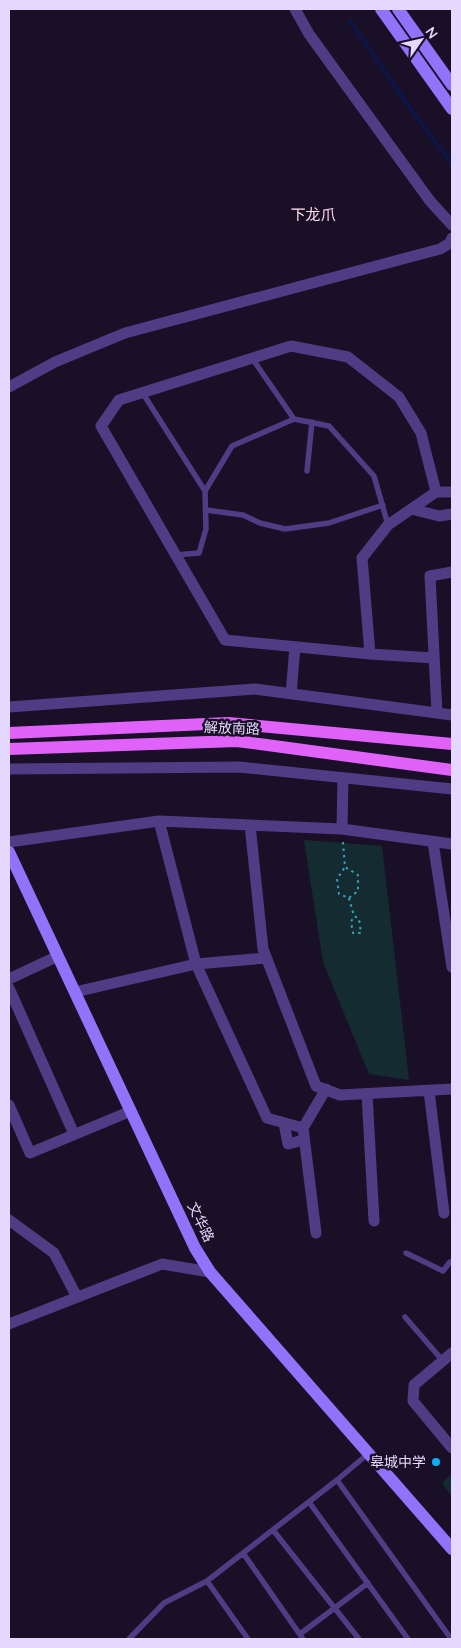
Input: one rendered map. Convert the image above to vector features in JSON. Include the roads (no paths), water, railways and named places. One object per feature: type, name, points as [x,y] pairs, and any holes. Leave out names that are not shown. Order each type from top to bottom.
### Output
[{"type":"main road","name":"解放南路","points":[[9,733],[228,723],[452,744]]},
{"type":"main road","name":"解放南路","points":[[9,749],[237,741],[452,770]]},
{"type":"street","points":[[294,9],[309,34],[424,193],[452,225]]},
{"type":"street","points":[[381,9],[452,109]]},
{"type":"street","points":[[398,9],[452,85]]},
{"type":"street","points":[[9,387],[55,362],[125,333],[440,249],[450,242],[452,238]]},
{"type":"street","points":[[434,658],[370,654],[225,640],[101,426],[119,400],[291,346],[348,357],[398,397],[421,433],[436,492]]},
{"type":"street","points":[[370,654],[362,558],[388,524],[436,492],[452,492]]},
{"type":"street","points":[[411,509],[439,516],[452,514]]},
{"type":"street","points":[[437,714],[430,576],[452,572]]},
{"type":"street","points":[[291,694],[295,647]]},
{"type":"street","points":[[9,707],[255,689],[452,716]]},
{"type":"street","points":[[9,769],[239,767],[452,789]]},
{"type":"street","points":[[342,829],[344,778]]},
{"type":"street","points":[[159,821],[196,964],[266,1118],[284,1123],[304,1134]]},
{"type":"street","points":[[9,842],[159,821],[342,829],[452,844]]},
{"type":"street","points":[[250,825],[263,949],[316,1086],[340,1095],[452,1089]]},
{"type":"street","points":[[433,842],[452,967]]},
{"type":"street","name":"文华路","points":[[9,852],[196,1248],[210,1272],[452,1549]]},
{"type":"street","points":[[9,979],[58,956]]},
{"type":"street","points":[[75,992],[196,964],[266,958]]},
{"type":"street","points":[[9,988],[74,1134]]},
{"type":"street","points":[[284,1123],[288,1144],[304,1134],[326,1090]]},
{"type":"street","points":[[428,1091],[444,1213]]},
{"type":"street","points":[[367,1094],[374,1222]]},
{"type":"street","points":[[9,1104],[30,1153],[131,1111]]},
{"type":"street","points":[[304,1134],[316,1233]]},
{"type":"street","points":[[9,1220],[54,1253],[77,1297]]},
{"type":"street","points":[[9,1324],[162,1264],[210,1272]]},
{"type":"street","points":[[452,1353],[414,1385],[413,1401],[452,1448]]},
{"type":"lane","points":[[252,358],[294,418]]},
{"type":"lane","points":[[142,392],[205,491],[206,529],[199,553],[175,555]]},
{"type":"lane","points":[[205,491],[232,446],[294,418],[329,426],[374,476],[388,524]]},
{"type":"lane","points":[[308,471],[312,422]]},
{"type":"lane","points":[[206,510],[244,515],[260,523],[285,529],[329,523],[383,505]]},
{"type":"lane","points":[[406,1253],[443,1271],[450,1262],[452,1263]]},
{"type":"lane","points":[[405,1317],[443,1361]]},
{"type":"lane","points":[[129,1639],[164,1603],[207,1581],[370,1453]]},
{"type":"lane","points":[[338,1480],[449,1636]]},
{"type":"lane","points":[[309,1502],[408,1639]]},
{"type":"lane","points":[[273,1530],[359,1639]]},
{"type":"lane","points":[[243,1553],[302,1637],[334,1608],[368,1583]]},
{"type":"lane","points":[[207,1581],[248,1639]]},
{"type":"waterway","points":[[350,21],[410,108],[452,164]]},
{"type":"place","name":"皋城中学","points":[[436,1462]]},
{"type":"district","name":"下龙爪","points":[[313,215]]}]
